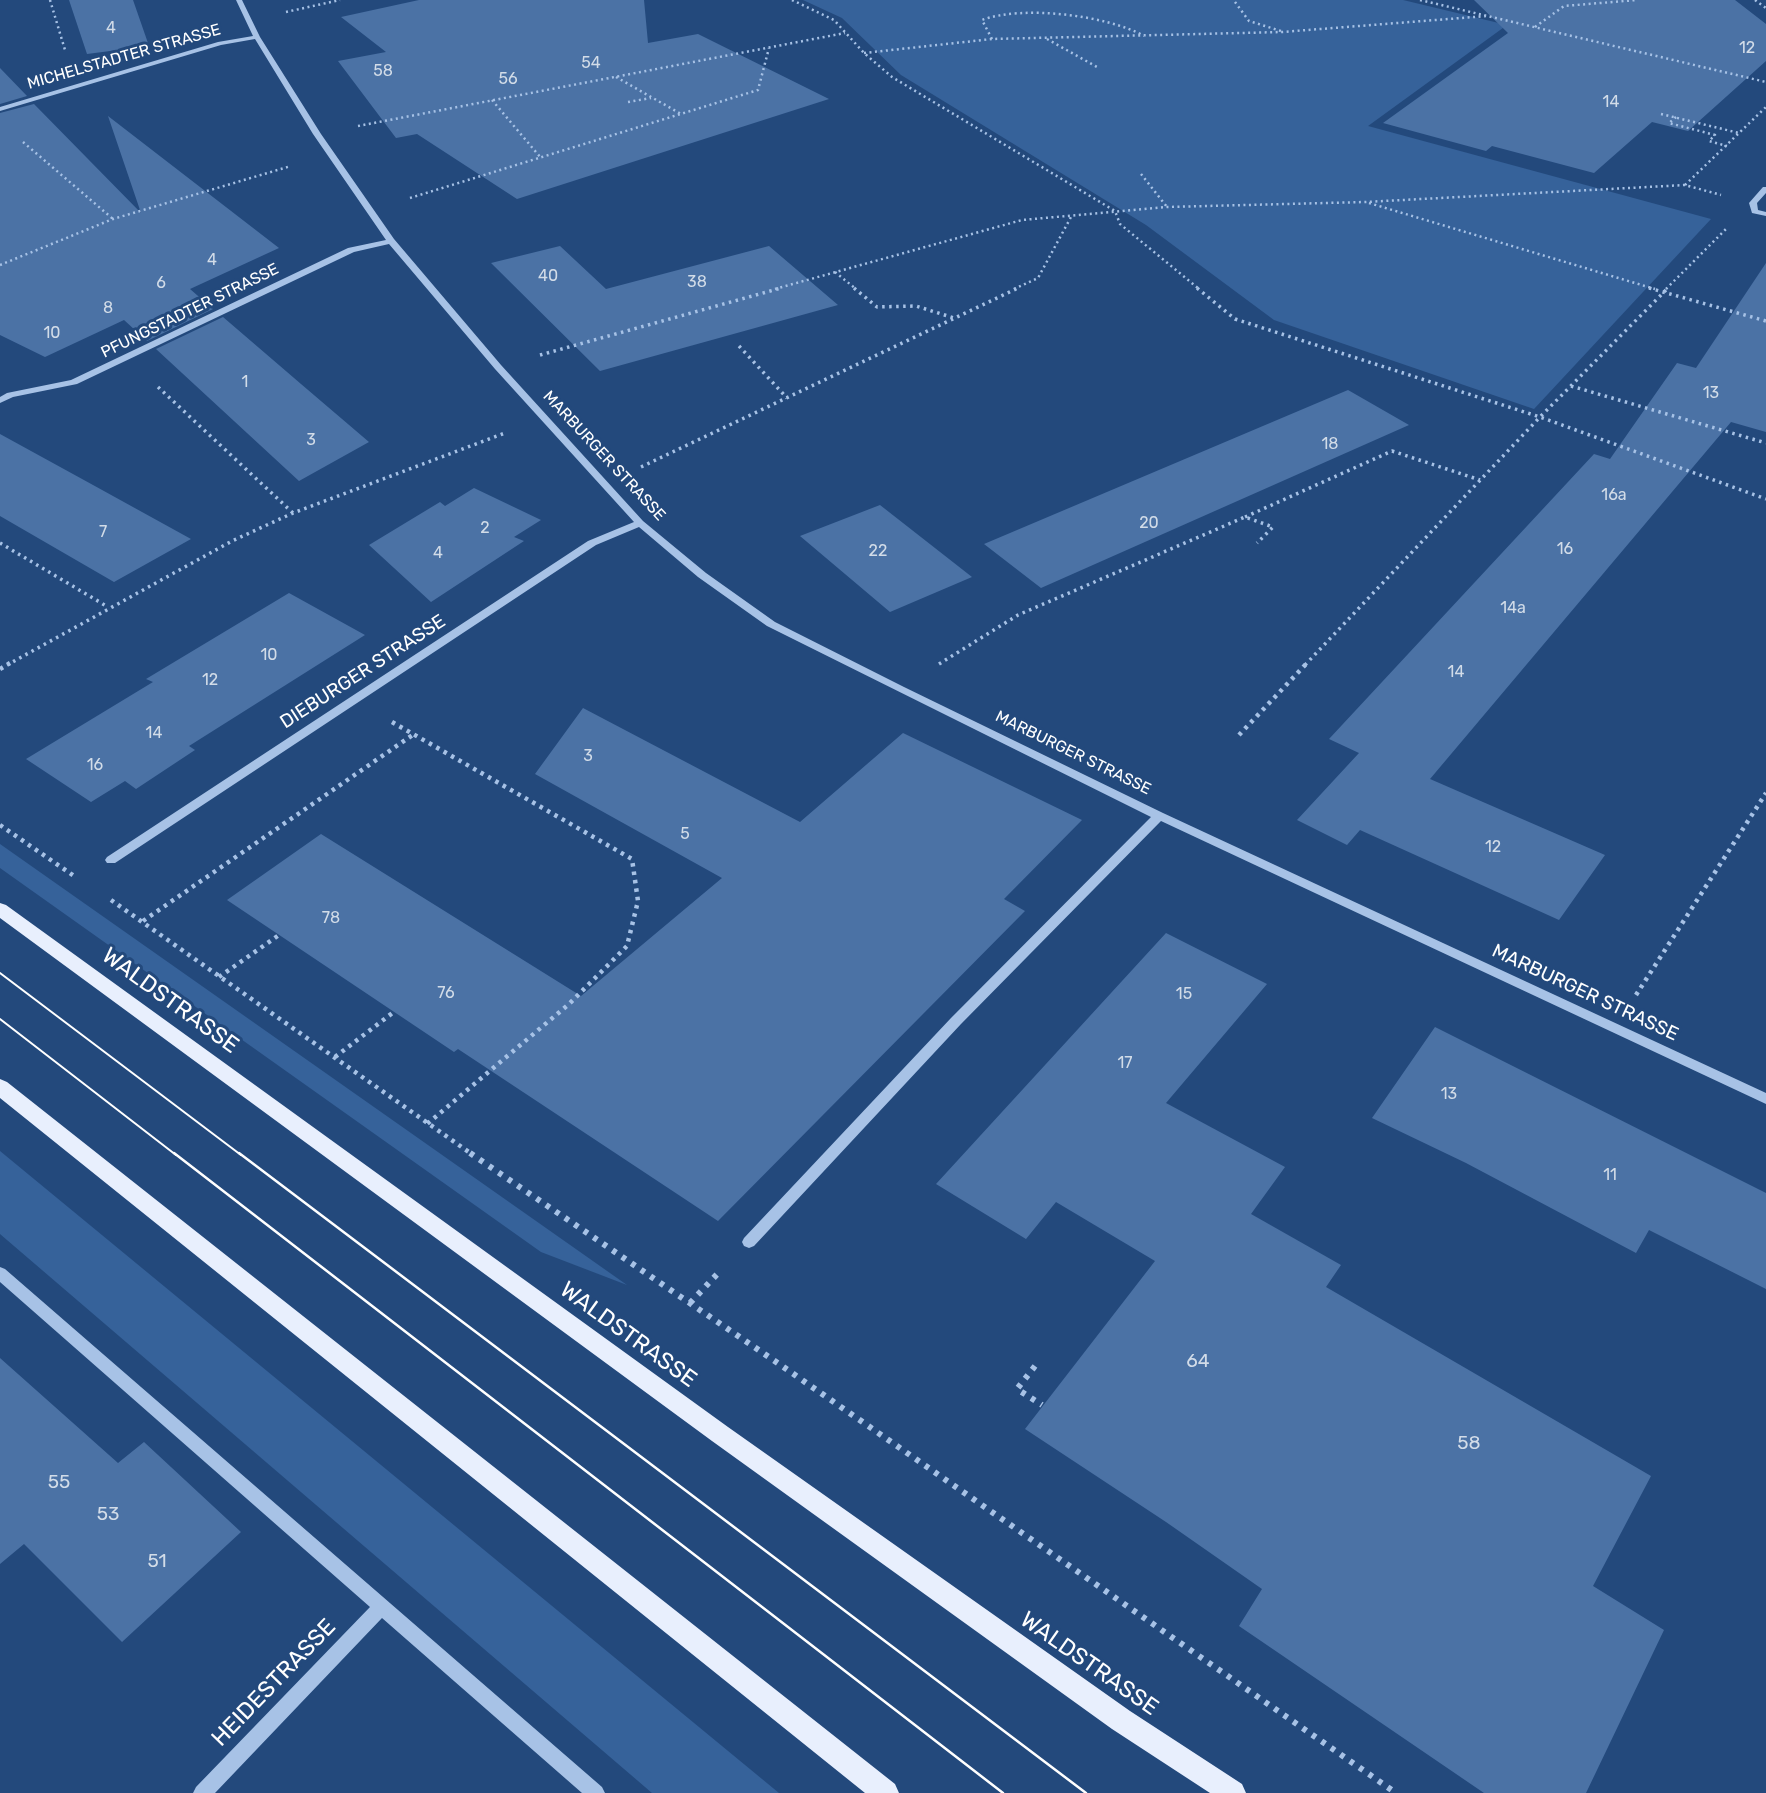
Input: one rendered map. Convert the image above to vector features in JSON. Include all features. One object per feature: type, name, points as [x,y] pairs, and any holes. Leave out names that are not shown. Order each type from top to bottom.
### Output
[{"type":"main road","name":"WALDSTRASSE","points":[[0,909],[731,1442],[1121,1720],[1233,1793]]},
{"type":"main road","points":[[0,1087],[886,1793]]},
{"type":"street","name":"MARBURGER STRASSE","points":[[239,0],[257,37],[317,134],[368,212],[391,241],[498,367],[604,485],[640,523],[702,575],[771,624],[900,689],[1159,816],[1766,1099]]},
{"type":"street","name":"MICHELSTADTER STRASSE","points":[[0,109],[76,84],[220,43],[257,37]]},
{"type":"street","points":[[1766,189],[1754,207],[1766,214]]},
{"type":"street","name":"PFUNGSTADTER STRASSE","points":[[0,400],[74,382],[351,250],[391,241]]},
{"type":"street","name":"DIEBURGER STRASSE","points":[[111,860],[592,543],[640,523]]},
{"type":"street","name":"MARBURGER STRASSE","points":[[748,1242],[956,1021],[1159,816]]},
{"type":"street","points":[[0,1273],[596,1793]]},
{"type":"street","name":"HEIDESTRASSE","points":[[202,1793],[382,1607]]},
{"type":"path","points":[[50,0],[76,84]]},
{"type":"path","points":[[248,20],[340,0]]},
{"type":"path","points":[[792,0],[834,20],[864,53],[892,77],[1115,211],[1120,224],[1235,318],[1540,417],[1766,499]]},
{"type":"path","points":[[1420,0],[1766,82]]},
{"type":"path","points":[[1558,0],[1564,6]]},
{"type":"path","points":[[1600,0],[1604,3]]},
{"type":"path","points":[[1535,27],[1564,6],[1637,0]]},
{"type":"path","points":[[1755,0],[1766,8]]},
{"type":"path","points":[[1235,2],[1249,21],[1282,32]]},
{"type":"path","points":[[1014,7],[1044,9],[1132,29],[1145,36]]},
{"type":"path","points":[[992,39],[982,20],[1003,9]]},
{"type":"path","points":[[864,53],[992,39],[1282,32],[1487,16]]},
{"type":"path","points":[[317,134],[846,33]]},
{"type":"path","points":[[1047,39],[1097,67]]},
{"type":"path","points":[[368,212],[758,90],[769,48]]},
{"type":"path","points":[[616,77],[681,114]]},
{"type":"path","points":[[628,103],[652,97]]},
{"type":"path","points":[[492,100],[541,158]]},
{"type":"path","points":[[1685,185],[1766,107]]},
{"type":"path","points":[[1661,114],[1740,133]]},
{"type":"path","points":[[1676,117],[1668,123],[1715,135],[1709,141],[1727,146]]},
{"type":"path","points":[[14,135],[113,219]]},
{"type":"path","points":[[0,265],[113,219],[285,167],[334,157]]},
{"type":"path","points":[[1141,174],[1167,207]]},
{"type":"path","points":[[498,367],[1022,220],[1167,207],[1365,202],[1685,185],[1754,207]]},
{"type":"path","points":[[1365,202],[1766,321]]},
{"type":"path","points":[[604,485],[1038,278],[1072,216]]},
{"type":"path","points":[[1239,735],[1540,417],[1730,225]]},
{"type":"path","points":[[835,272],[877,307],[903,303],[920,305],[955,318]]},
{"type":"path","points":[[739,346],[787,398]]},
{"type":"path","points":[[122,360],[146,375],[293,513]]},
{"type":"path","points":[[1571,386],[1766,443]]},
{"type":"path","points":[[0,669],[232,541],[293,513],[544,418]]},
{"type":"path","points":[[900,689],[1018,615],[1392,451],[1480,480]]},
{"type":"path","points":[[1245,517],[1273,527],[1257,543]]},
{"type":"path","points":[[0,542],[109,607]]},
{"type":"path","points":[[353,700],[632,859],[638,901],[627,946],[569,1004],[427,1124]]},
{"type":"path","points":[[143,921],[414,734]]},
{"type":"path","points":[[1614,1028],[1766,793]]},
{"type":"path","points":[[0,825],[81,880]]},
{"type":"path","points":[[102,894],[427,1124],[816,1390],[1396,1793]]},
{"type":"path","points":[[219,977],[279,935]]},
{"type":"path","points":[[335,1057],[395,1012]]},
{"type":"path","points":[[1035,1366],[1017,1389],[1042,1405]]},
{"type":"shaded area","points":[[803,0],[1403,0],[1507,25],[1368,126],[1711,219],[1534,409],[1274,320],[1146,225],[901,75],[842,18]]},
{"type":"shaded area","points":[[0,844],[627,1285],[541,1252],[0,868]]},
{"type":"shaded area","points":[[0,1151],[779,1793],[652,1793],[0,1234]]},
{"type":"building","points":[[69,0],[133,0],[149,46],[87,54]]},
{"type":"building","points":[[419,0],[644,0],[648,43],[698,34],[829,99],[517,199],[417,134],[396,138],[338,61],[386,52],[341,17]]},
{"type":"building","points":[[1474,0],[1735,0],[1766,24],[1766,61],[1688,131],[1652,122],[1594,173],[1492,146],[1486,151],[1383,123],[1508,33]]},
{"type":"building","points":[[0,68],[27,96],[0,104]]},
{"type":"building","points":[[34,104],[141,213],[108,116],[279,248],[190,289],[213,309],[147,341],[124,320],[45,357],[0,335],[0,113]]},
{"type":"building","points":[[560,246],[606,289],[769,246],[838,305],[600,371],[491,263]]},
{"type":"building","points":[[1766,263],[1766,432],[1731,422],[1430,779],[1605,855],[1559,920],[1360,830],[1347,845],[1297,820],[1359,753],[1329,739],[1594,454],[1610,459],[1677,363],[1696,368]]},
{"type":"building","points":[[223,317],[369,442],[299,481],[156,349]]},
{"type":"building","points":[[1348,390],[1409,425],[1041,588],[984,544]]},
{"type":"building","points":[[0,434],[191,539],[114,582],[0,516]]},
{"type":"building","points":[[474,488],[541,520],[514,537],[524,541],[431,602],[369,545],[440,502],[445,506]]},
{"type":"building","points":[[880,505],[972,577],[890,612],[800,536]]},
{"type":"building","points":[[289,593],[365,635],[189,746],[195,750],[136,789],[125,781],[91,802],[26,759],[153,682],[146,679]]},
{"type":"building","points":[[583,708],[800,822],[903,733],[1082,820],[1004,899],[1025,911],[718,1221],[458,1049],[454,1052],[227,900],[321,834],[581,996],[722,878],[535,774]]},
{"type":"building","points":[[1166,933],[1267,984],[1166,1103],[1285,1167],[1251,1214],[1341,1265],[1326,1287],[1651,1476],[1593,1586],[1664,1630],[1586,1793],[1484,1793],[1239,1626],[1262,1589],[1025,1429],[1155,1261],[1056,1202],[1026,1239],[936,1184]]},
{"type":"building","points":[[1435,1027],[1766,1193],[1766,1289],[1649,1230],[1636,1253],[1466,1163],[1372,1118]]},
{"type":"building","points":[[0,1358],[118,1463],[144,1442],[241,1532],[122,1642],[24,1544],[0,1564]]},
{"type":"tram line","points":[[0,973],[241,1155]]},
{"type":"tram line","points":[[0,1019],[176,1155]]},
{"type":"tram line","points":[[174,1153],[1003,1793]]},
{"type":"tram line","points":[[239,1153],[1086,1793]]}]
